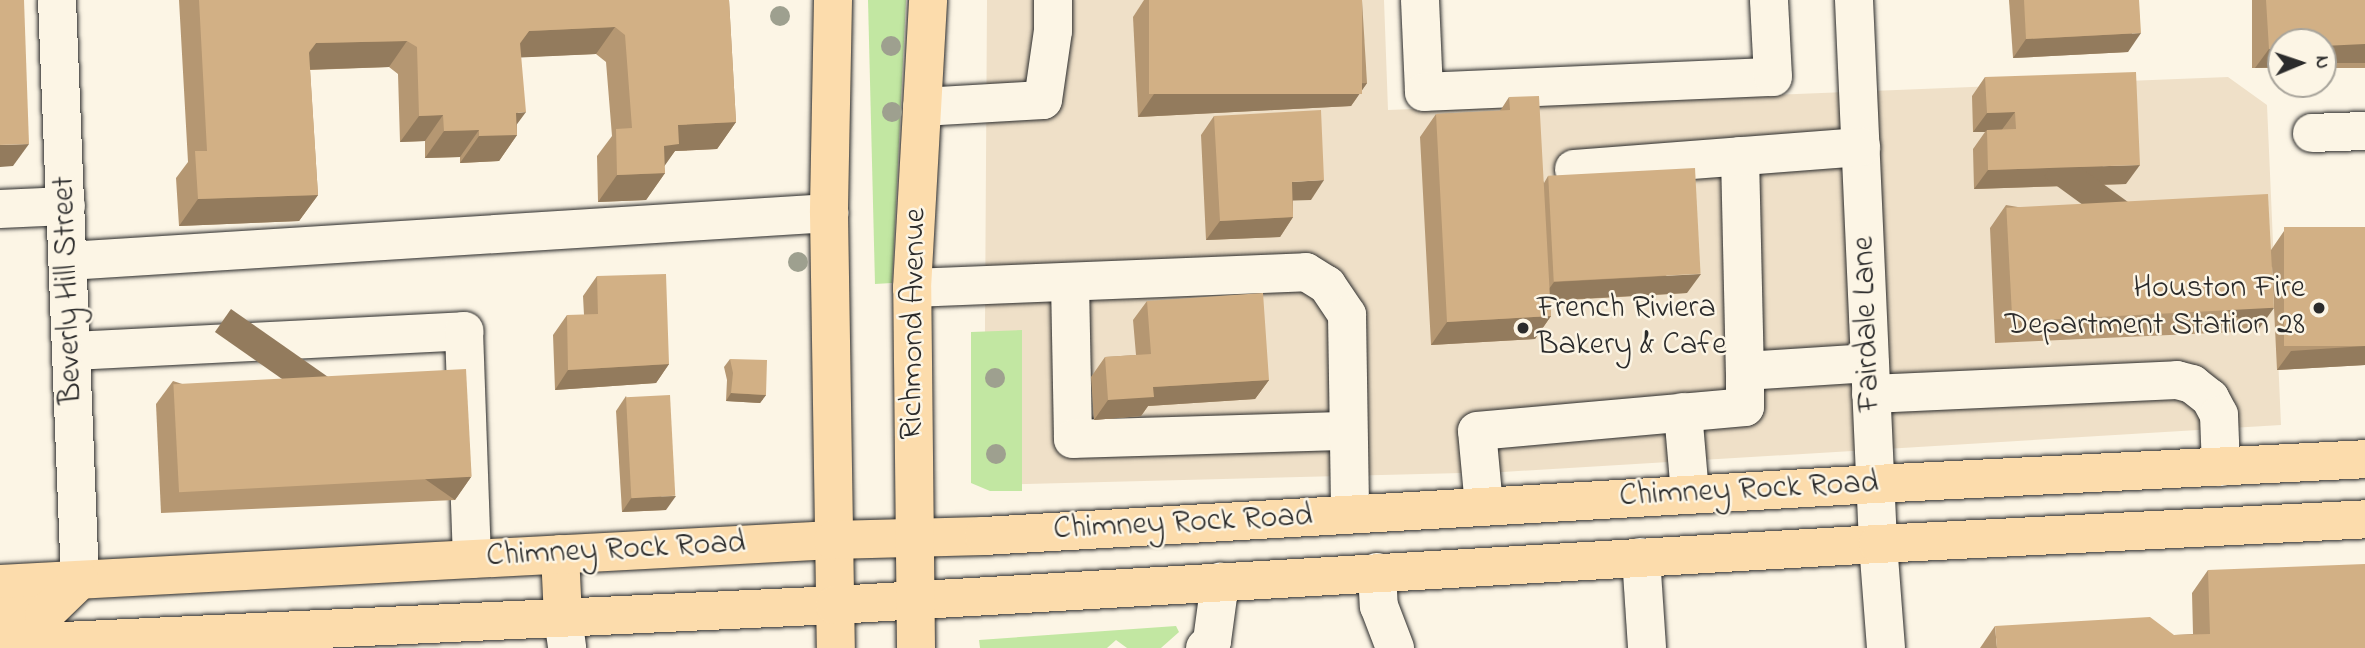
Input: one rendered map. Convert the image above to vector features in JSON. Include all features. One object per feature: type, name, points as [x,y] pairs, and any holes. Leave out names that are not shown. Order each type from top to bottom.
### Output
[{"type":"main road","points":[[833,0],[829,213],[836,648]]},
{"type":"main road","name":"Richmond Avenue","points":[[916,648],[912,288],[928,0]]},
{"type":"main road","points":[[2361,460],[2362,520]]},
{"type":"main road","name":"Chimney Rock Road","points":[[0,584],[2361,460]]},
{"type":"main road","name":"Chimney Rock Road","points":[[0,644],[565,633],[915,599],[1878,544],[2362,520]]},
{"type":"main road","points":[[560,554],[565,633]]},
{"type":"main road","points":[[0,617],[44,615],[80,580]]},
{"type":"street","name":"Beverly Hill Street","points":[[57,0],[80,580]]},
{"type":"street","points":[[922,107],[1043,100],[1053,31],[1053,0]]},
{"type":"street","points":[[1420,0],[1424,92],[1773,77],[1769,0]]},
{"type":"street","name":"Fairdale Lane","points":[[1854,0],[1875,484],[1886,648]]},
{"type":"street","points":[[2312,133],[2365,131]]},
{"type":"street","points":[[1574,169],[1861,147]]},
{"type":"street","points":[[1484,506],[1477,430],[1745,407],[1740,156]]},
{"type":"street","points":[[0,209],[66,206]]},
{"type":"street","points":[[68,261],[829,213]]},
{"type":"street","points":[[912,288],[1306,272],[1327,285],[1347,314],[1350,514]]},
{"type":"street","points":[[1070,282],[1073,439],[1348,431]]},
{"type":"street","points":[[72,351],[464,331],[472,559]]},
{"type":"street","points":[[1745,371],[1870,378],[2177,380],[2192,384],[2210,398],[2219,415],[2221,467]]},
{"type":"street","points":[[1683,412],[1690,494]]},
{"type":"street","points":[[1641,557],[1647,648]]},
{"type":"street","points":[[1377,572],[1379,606],[1395,648]]},
{"type":"street","points":[[1205,648],[1212,641],[1220,582]]},
{"type":"shaded area","points":[[987,0],[1384,0],[1388,110],[2228,77],[2267,105],[2281,425],[1503,472],[984,485]]},
{"type":"green space","points":[[868,0],[906,0],[892,283],[875,284]]},
{"type":"green space","points":[[1022,330],[1022,491],[990,491],[971,483],[971,332]]},
{"type":"green space","points":[[1176,626],[1179,632],[1161,648],[1127,648],[1116,640],[1107,648],[980,648],[979,640]]},
{"type":"building","points":[[0,0],[24,0],[29,144],[0,145]]},
{"type":"building","points":[[199,0],[729,0],[736,122],[678,125],[679,144],[664,146],[665,173],[617,175],[616,129],[632,128],[625,35],[615,27],[529,31],[520,43],[526,112],[516,113],[517,135],[479,136],[479,130],[444,131],[443,115],[419,116],[417,47],[407,41],[316,43],[309,52],[318,195],[198,199],[195,151],[207,151]]},
{"type":"building","points":[[1149,0],[1362,0],[1362,94],[1149,94]]},
{"type":"building","points":[[2024,0],[2139,0],[2141,33],[2026,39]]},
{"type":"building","points":[[2266,0],[2365,0],[2365,44],[2337,45],[2337,28],[2268,28]]},
{"type":"building","points":[[2136,72],[2140,165],[1988,170],[1987,130],[2016,129],[2015,112],[1987,113],[1985,77]]},
{"type":"building","points":[[1539,96],[1551,316],[1447,322],[1436,114],[1510,110],[1509,97]]},
{"type":"building","points":[[1321,110],[1324,180],[1292,182],[1293,217],[1220,221],[1214,116]]},
{"type":"building","points":[[1695,168],[1701,274],[1554,282],[1548,176]]},
{"type":"building","points":[[2268,194],[2274,308],[2012,322],[2006,208]]},
{"type":"building","name":"Houston Fire Department Station 28","points":[[2284,227],[2365,227],[2365,346],[2284,346]]},
{"type":"building","points":[[666,274],[669,364],[568,370],[567,315],[598,314],[597,276]]},
{"type":"building","points":[[1263,293],[1269,380],[1153,387],[1154,397],[1108,400],[1105,357],[1151,354],[1147,301]]},
{"type":"building","points":[[730,359],[767,360],[766,395],[731,393],[733,373]]},
{"type":"building","points":[[466,369],[472,477],[179,492],[173,384]]},
{"type":"building","points":[[670,395],[675,496],[631,498],[626,397]]},
{"type":"building","points":[[2365,564],[2365,648],[1997,648],[1995,626],[2150,617],[2174,635],[2210,634],[2208,570]]},
{"type":"place","name":"Houston Fire Department Station 28","points":[[2319,308]]},
{"type":"place","name":"French Riviera Bakery & Cafe","points":[[1523,328]]}]
